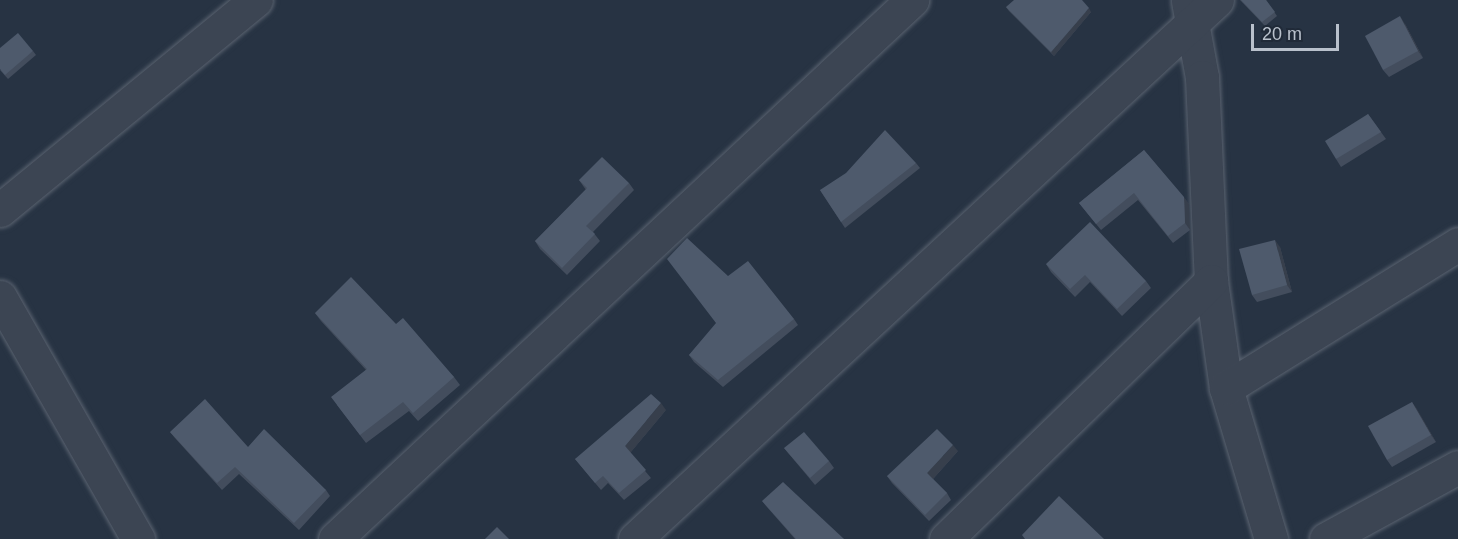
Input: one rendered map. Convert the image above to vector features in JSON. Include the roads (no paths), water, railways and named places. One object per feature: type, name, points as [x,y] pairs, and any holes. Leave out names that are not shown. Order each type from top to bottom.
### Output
[{"type":"street","points":[[0,210],[256,0]]},
{"type":"street","points":[[335,539],[912,0]]},
{"type":"street","points":[[1199,5],[1211,281],[1226,388],[1271,539]]},
{"type":"street","points":[[635,539],[1199,5]]},
{"type":"street","points":[[1226,388],[1458,244]]},
{"type":"street","points":[[946,539],[1211,281]]},
{"type":"street","points":[[0,297],[138,539]]},
{"type":"street","points":[[1326,539],[1458,467]]}]
